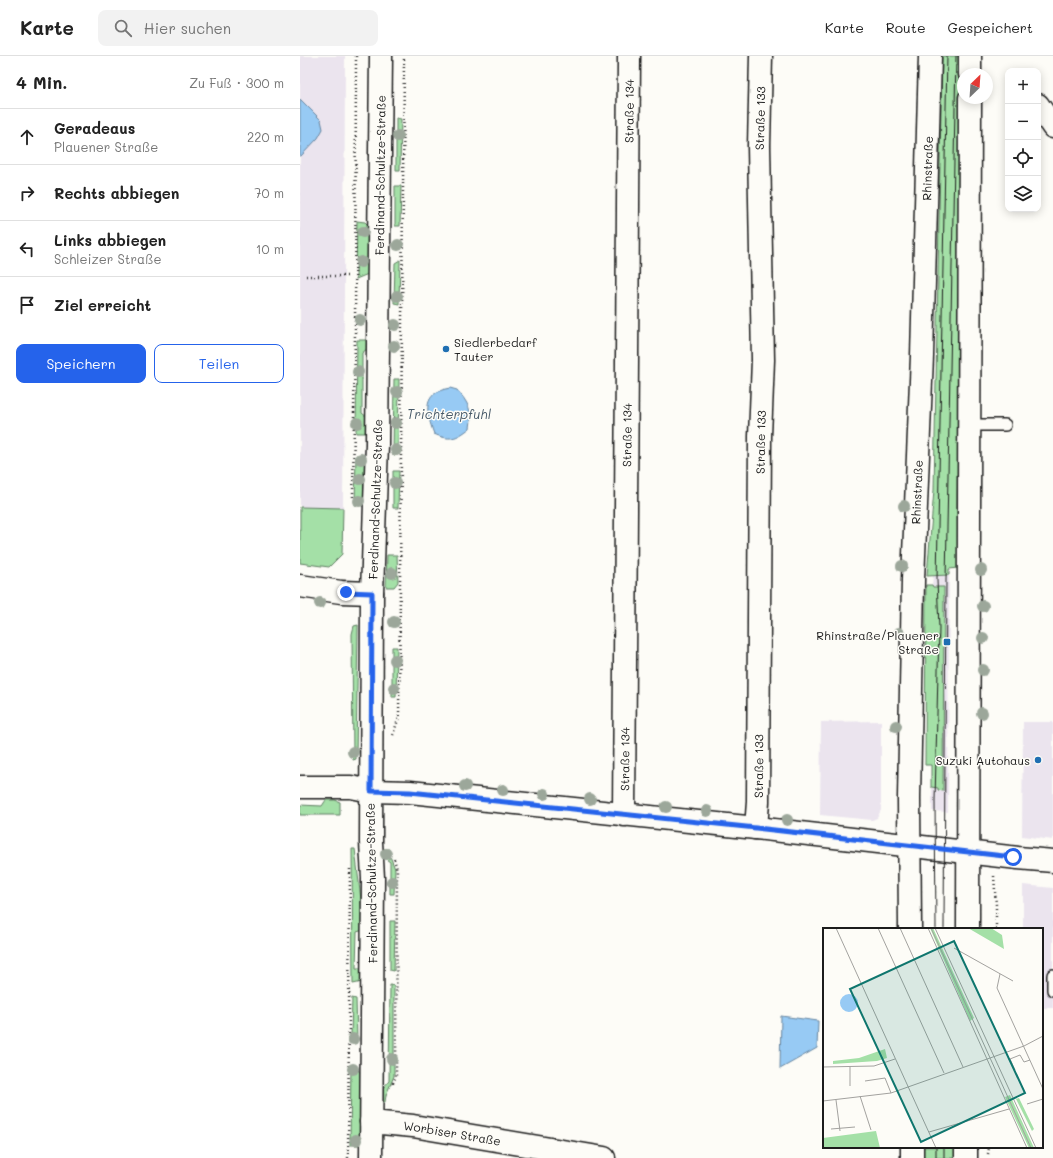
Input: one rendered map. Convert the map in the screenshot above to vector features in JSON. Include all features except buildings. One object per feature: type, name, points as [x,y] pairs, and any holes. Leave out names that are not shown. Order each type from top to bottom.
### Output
[{"type":"street","name":"Ferdinand-Schultze-Straße","points":[[371,1158],[373,878],[371,842],[372,593],[377,444],[381,56]]},
{"type":"street","name":"Straße 134","points":[[624,815],[630,56]]},
{"type":"street","name":"Straße 133","points":[[756,828],[758,802],[760,444],[762,360],[759,146],[760,56]]},
{"type":"street","name":"Rhinstraße","points":[[910,928],[909,798],[913,580],[922,356],[930,56]]},
{"type":"street","points":[[970,56],[970,68]]},
{"type":"street","points":[[968,928],[980,853],[970,425],[970,104]]},
{"type":"street","points":[[1041,109],[1053,127]]},
{"type":"street","points":[[300,586],[341,592],[372,593]]},
{"type":"street","points":[[300,787],[351,787],[371,791],[410,792],[1053,861]]},
{"type":"street","name":"Worbiser Straße","points":[[371,1122],[413,1126],[604,1158]]},
{"type":"lane","points":[[970,425],[1005,425]]},
{"type":"lane","points":[[1053,975],[1053,990]]},
{"type":"path","points":[[393,736],[399,717],[404,56]]},
{"type":"path","points":[[306,276],[348,276]]},
{"type":"path","points":[[980,853],[996,898],[996,928]]},
{"type":"path","points":[[391,1086],[396,1076],[397,1061],[397,869],[392,857]]},
{"type":"shaded area","points":[[300,56],[345,56],[343,525],[342,554],[328,567],[300,563]]},
{"type":"shaded area","points":[[949,575],[948,812],[932,811],[932,787],[943,790],[944,588],[932,587],[932,585],[933,576]]},
{"type":"shaded area","points":[[881,721],[881,810],[877,818],[872,820],[820,815],[821,722]]},
{"type":"shaded area","name":"Suzuki Autohaus","points":[[1023,722],[1053,722],[1053,840],[1022,836]]},
{"type":"shaded area","points":[[1023,885],[1053,888],[1053,1008],[1043,1008],[1043,928],[1023,928]]},
{"type":"green space","points":[[942,56],[962,56],[962,68],[957,68],[957,104],[961,104],[957,507],[959,568],[949,569],[949,575],[927,576],[934,490]]},
{"type":"green space","points":[[396,118],[401,119],[400,170],[396,170]]},
{"type":"green space","points":[[395,186],[401,186],[400,226],[395,226]]},
{"type":"green space","points":[[357,221],[365,222],[369,226],[368,274],[356,279]]},
{"type":"green space","points":[[400,260],[399,304],[394,303],[395,263]]},
{"type":"green space","points":[[357,340],[368,340],[368,348],[362,353],[362,413],[368,418],[368,433],[356,433]]},
{"type":"green space","points":[[394,379],[399,379],[398,455],[393,455]]},
{"type":"green space","points":[[356,455],[367,455],[366,488],[363,506],[355,505]]},
{"type":"green space","points":[[393,471],[399,471],[398,508],[393,508]]},
{"type":"green space","points":[[300,507],[343,508],[342,554],[329,567],[300,563]]},
{"type":"green space","points":[[387,555],[397,555],[398,582],[394,587],[386,587]]},
{"type":"green space","points":[[926,585],[932,585],[933,587],[944,587],[943,791],[938,790],[938,788],[931,787],[931,765],[925,765]]},
{"type":"green space","points":[[358,625],[356,759],[353,760],[352,634],[354,626]]},
{"type":"green space","points":[[392,647],[397,647],[396,697],[392,697]]},
{"type":"green space","points":[[326,800],[335,800],[340,802],[340,815],[300,815],[300,805],[322,806]]},
{"type":"green space","points":[[352,849],[355,849],[363,930],[357,932],[356,968],[363,968],[362,982],[353,984]]},
{"type":"green space","points":[[384,849],[389,849],[395,869],[394,894],[390,894],[390,862],[383,857]]},
{"type":"green space","points":[[390,921],[395,921],[394,971],[390,970]]},
{"type":"green space","points":[[390,985],[394,986],[394,1076],[386,1095],[385,1102],[383,1103],[383,1088],[389,1081]]},
{"type":"green space","points":[[352,998],[356,999],[357,1039],[351,1038]]},
{"type":"green space","points":[[351,1066],[356,1067],[361,1074],[360,1145],[350,1145]]},
{"type":"green space","points":[[921,1148],[956,1148],[956,1158],[921,1158]]},
{"type":"water","points":[[300,99],[321,120],[323,129],[318,138],[300,157]]},
{"type":"water","name":"Trichterpfuhl","points":[[450,388],[457,390],[467,403],[471,422],[470,428],[457,437],[444,438],[434,434],[429,418],[428,405],[434,394]]},
{"type":"water","points":[[781,1016],[818,1021],[817,1048],[780,1069]]},
{"type":"tram line","points":[[936,928],[935,801],[939,628],[937,580],[947,56]]},
{"type":"tram line","points":[[944,928],[946,580],[956,56]]},
{"type":"tram line","points":[[936,1148],[936,1158]]},
{"type":"tram line","points":[[944,1148],[944,1158]]},
{"type":"place","name":"Siedlerbedarf Tauter","points":[[446,349]]},
{"type":"place","name":"Rhinstraße/Plauener Straße","points":[[947,642]]},
{"type":"place","name":"Suzuki Autohaus","points":[[1038,760]]},
{"type":"route","points":[[346,592],[372,593],[371,791],[410,792],[756,828],[1013,857]]}]
